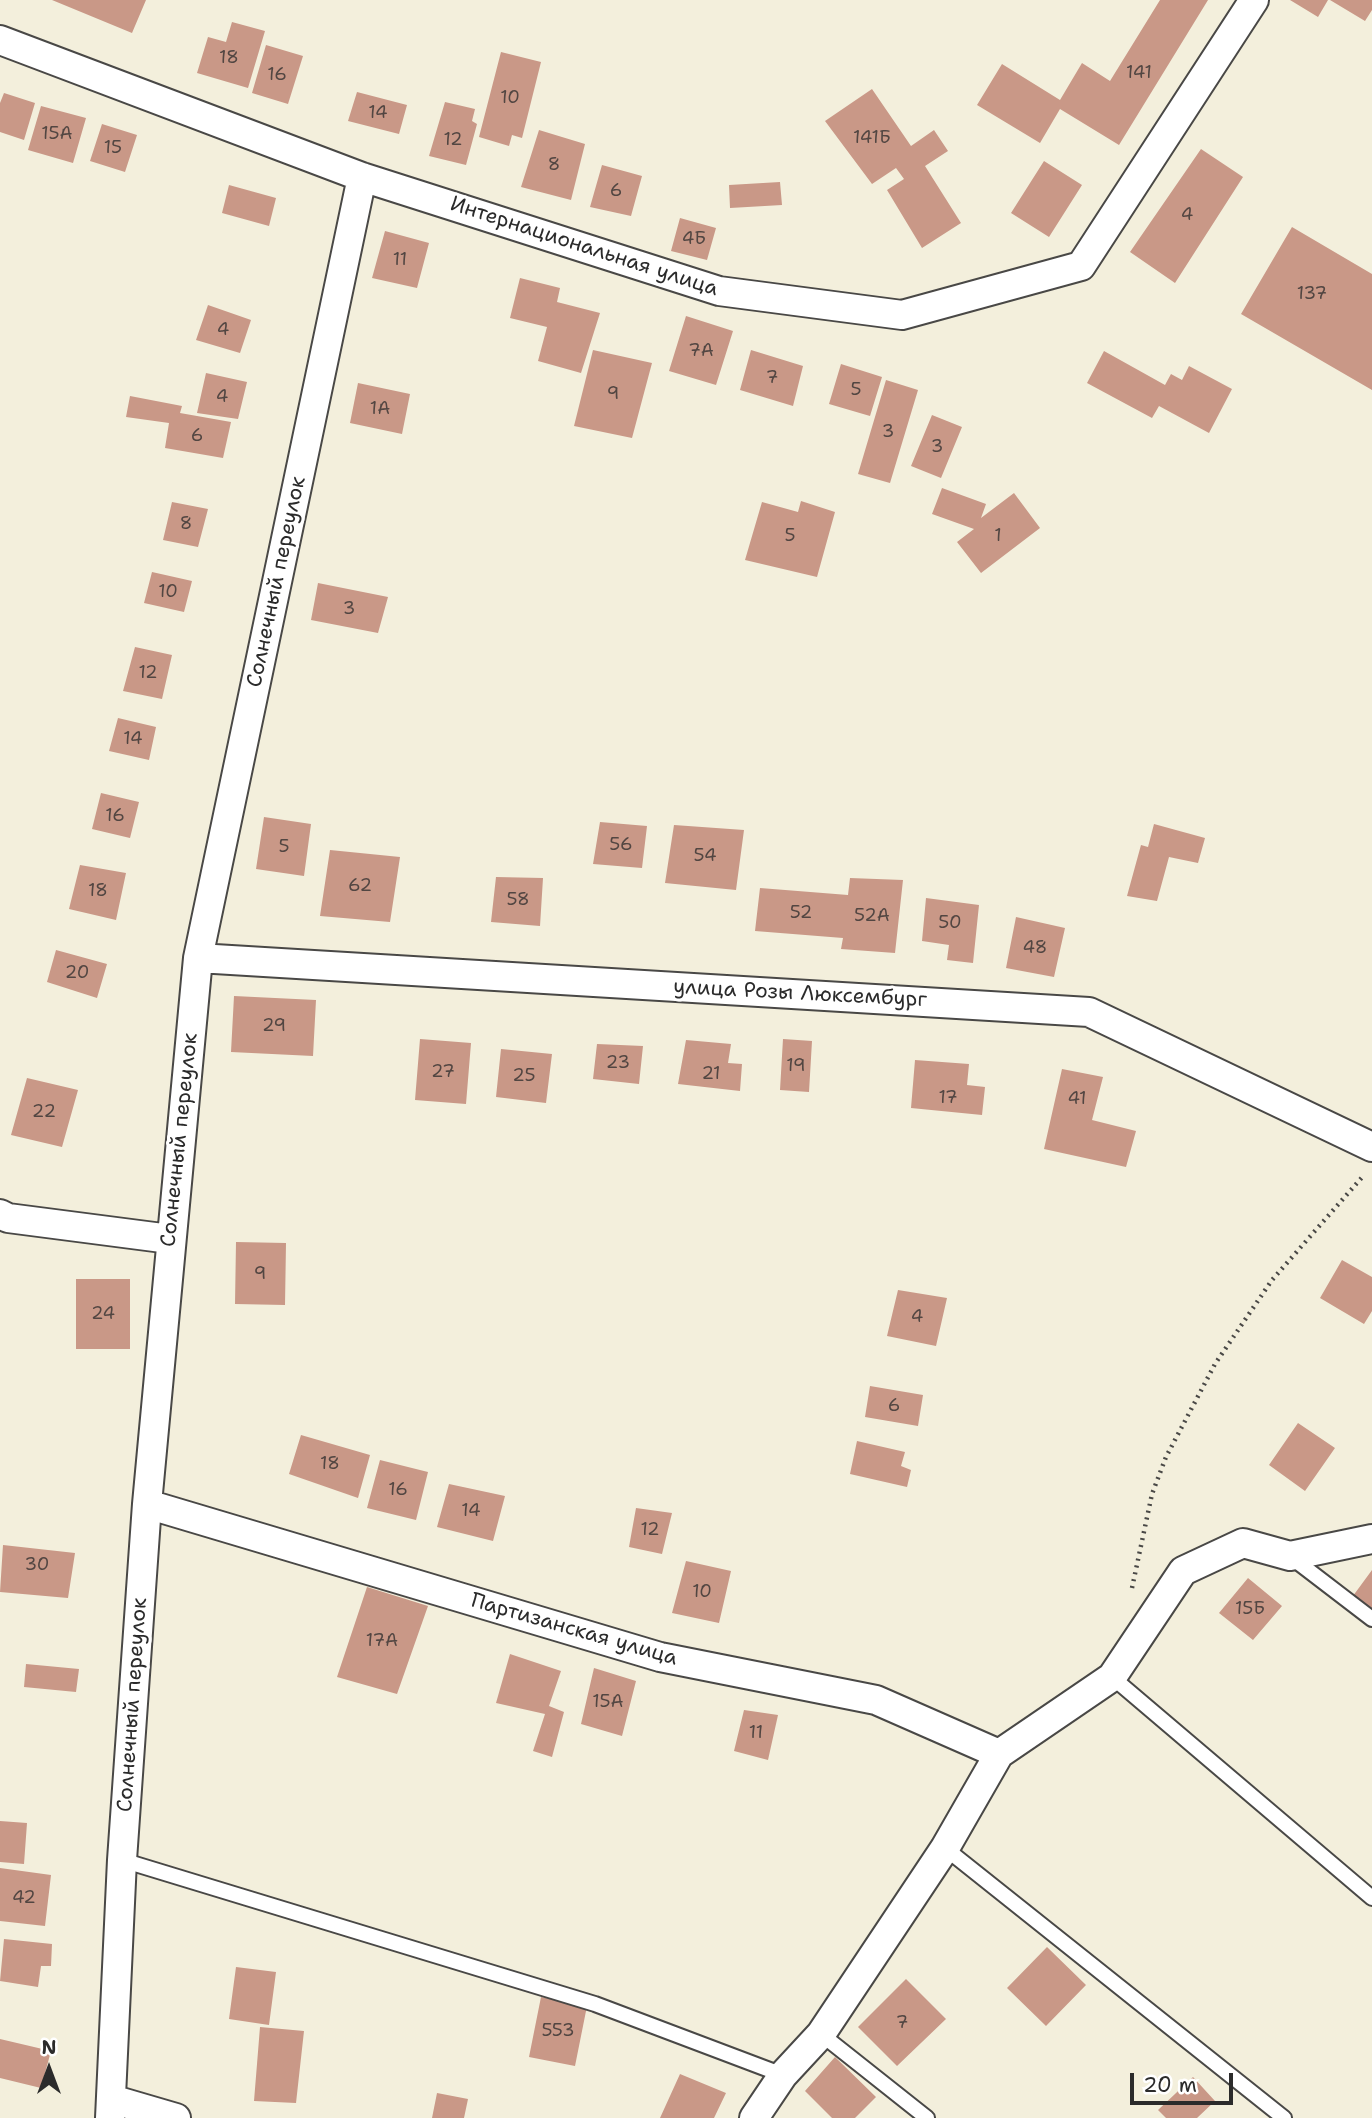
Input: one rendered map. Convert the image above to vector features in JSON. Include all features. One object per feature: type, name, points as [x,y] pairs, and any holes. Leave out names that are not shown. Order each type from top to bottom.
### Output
[{"type":"street","name":"Интернациональная улица","points":[[0,40],[362,177],[719,291],[902,315],[1081,266],[1254,0]]},
{"type":"street","name":"Солнечный переулок","points":[[111,2108],[122,1860],[147,1504],[198,958],[362,177]]},
{"type":"street","name":"улица Розы Люксембург","points":[[198,958],[1089,1012],[1372,1147]]},
{"type":"street","points":[[0,1214],[8,1218],[170,1240]]},
{"type":"street","name":"Партизанская улица","points":[[147,1504],[660,1657],[876,1700],[999,1755]]},
{"type":"street","points":[[754,2118],[783,2075],[821,2034],[945,1848],[999,1755],[1112,1677],[1182,1571],[1243,1543],[1290,1556],[1372,1539]]},
{"type":"street","points":[[111,2108],[176,2118]]},
{"type":"lane","points":[[1290,1556],[1372,1619]]},
{"type":"lane","points":[[1112,1677],[1372,1898]]},
{"type":"lane","points":[[945,1848],[1284,2118]]},
{"type":"lane","points":[[122,1860],[595,2004],[783,2075]]},
{"type":"lane","points":[[821,2034],[928,2118]]},
{"type":"path","points":[[1130,1596],[1152,1494],[1166,1458],[1216,1364],[1272,1280],[1372,1166]]},
{"type":"building","points":[[52,0],[146,0],[132,33]]},
{"type":"building","points":[[1160,0],[1208,0],[1119,145],[1060,109],[1040,143],[977,105],[1002,64],[1060,100],[1082,63],[1110,81]]},
{"type":"building","points":[[1290,0],[1328,0],[1318,17]]},
{"type":"building","points":[[1330,0],[1372,0],[1372,10],[1365,21]]},
{"type":"building","points":[[232,22],[265,31],[248,88],[197,73],[208,37],[226,42]]},
{"type":"building","points":[[266,45],[303,56],[288,104],[252,93]]},
{"type":"building","points":[[501,52],[541,62],[522,138],[512,135],[509,146],[479,137]]},
{"type":"building","points":[[872,89],[911,146],[934,130],[948,151],[925,166],[961,223],[922,248],[887,190],[904,179],[896,168],[872,184],[825,121]]},
{"type":"building","points":[[357,92],[407,105],[399,134],[348,121]]},
{"type":"building","points":[[4,93],[35,103],[24,140],[0,132],[0,103]]},
{"type":"building","points":[[445,102],[475,109],[472,121],[477,124],[466,165],[429,156]]},
{"type":"building","points":[[41,106],[86,118],[73,163],[28,150]]},
{"type":"building","points":[[102,124],[137,135],[125,172],[90,161]]},
{"type":"building","points":[[539,130],[585,144],[571,200],[521,187]]},
{"type":"building","points":[[1201,149],[1243,177],[1175,283],[1130,252]]},
{"type":"building","points":[[1044,161],[1082,185],[1049,237],[1011,213]]},
{"type":"building","points":[[602,165],[642,176],[631,216],[590,207]]},
{"type":"building","points":[[780,182],[782,205],[730,208],[729,185]]},
{"type":"building","points":[[229,185],[276,198],[269,226],[222,213]]},
{"type":"building","points":[[680,218],[716,228],[707,260],[671,251]]},
{"type":"building","points":[[1292,227],[1372,274],[1372,390],[1241,314]]},
{"type":"building","points":[[385,231],[429,243],[417,288],[372,278]]},
{"type":"building","points":[[520,278],[560,288],[557,302],[600,313],[581,373],[538,361],[547,327],[510,318]]},
{"type":"building","points":[[208,305],[251,320],[240,353],[196,340]]},
{"type":"building","points":[[686,316],[733,331],[716,385],[669,371]]},
{"type":"building","points":[[593,350],[652,363],[632,438],[574,426]]},
{"type":"building","points":[[751,350],[803,366],[793,406],[740,390]]},
{"type":"building","points":[[1104,351],[1165,385],[1171,374],[1182,380],[1189,366],[1232,389],[1209,433],[1159,406],[1152,418],[1087,383]]},
{"type":"building","points":[[841,364],[882,377],[870,416],[829,404]]},
{"type":"building","points":[[206,373],[247,382],[238,419],[197,413]]},
{"type":"building","points":[[886,380],[918,390],[890,483],[858,474]]},
{"type":"building","points":[[358,383],[410,394],[402,434],[350,423]]},
{"type":"building","points":[[130,396],[182,406],[180,413],[231,422],[223,458],[165,448],[169,423],[126,417]]},
{"type":"building","points":[[932,415],[962,427],[941,478],[911,466]]},
{"type":"building","points":[[942,488],[986,504],[981,518],[1014,493],[1040,528],[981,573],[957,542],[974,529],[932,514]]},
{"type":"building","points":[[801,501],[835,512],[817,577],[745,560],[762,502],[798,512]]},
{"type":"building","points":[[172,502],[208,509],[198,547],[163,540]]},
{"type":"building","points":[[152,572],[192,581],[184,612],[144,603]]},
{"type":"building","points":[[318,583],[388,597],[378,633],[311,620]]},
{"type":"building","points":[[135,647],[172,655],[162,699],[123,691]]},
{"type":"building","points":[[118,718],[156,727],[149,760],[109,751]]},
{"type":"building","points":[[101,793],[139,802],[130,838],[92,829]]},
{"type":"building","points":[[264,817],[311,824],[304,876],[256,869]]},
{"type":"building","points":[[600,822],[647,826],[642,868],[593,864]]},
{"type":"building","points":[[1154,824],[1205,838],[1198,863],[1169,857],[1157,901],[1127,896],[1141,845],[1148,847]]},
{"type":"building","points":[[674,825],[744,830],[736,890],[665,883]]},
{"type":"building","points":[[330,850],[400,857],[390,922],[320,916]]},
{"type":"building","points":[[80,865],[126,873],[116,920],[69,909]]},
{"type":"building","points":[[496,877],[543,878],[540,926],[491,922]]},
{"type":"building","points":[[850,878],[903,880],[895,953],[841,949],[843,938],[755,931],[760,888],[848,895]]},
{"type":"building","points":[[926,898],[979,905],[973,963],[947,960],[949,945],[922,941]]},
{"type":"building","points":[[1016,917],[1065,928],[1054,977],[1006,968]]},
{"type":"building","points":[[56,950],[107,964],[97,998],[47,982]]},
{"type":"building","points":[[234,996],[316,1000],[313,1056],[231,1052]]},
{"type":"building","points":[[420,1039],[471,1043],[466,1104],[415,1100]]},
{"type":"building","points":[[783,1039],[812,1041],[809,1092],[780,1090]]},
{"type":"building","points":[[686,1040],[731,1044],[728,1063],[742,1064],[740,1091],[678,1084]]},
{"type":"building","points":[[597,1044],[643,1046],[639,1084],[593,1079]]},
{"type":"building","points":[[501,1049],[552,1054],[546,1103],[496,1097]]},
{"type":"building","points":[[915,1060],[969,1064],[967,1085],[985,1087],[982,1115],[911,1108]]},
{"type":"building","points":[[1062,1069],[1103,1077],[1092,1120],[1136,1131],[1126,1167],[1044,1149]]},
{"type":"building","points":[[27,1078],[78,1090],[62,1147],[11,1135]]},
{"type":"building","points":[[236,1242],[286,1243],[285,1305],[235,1304]]},
{"type":"building","points":[[1342,1260],[1372,1277],[1372,1311],[1364,1324],[1320,1298]]},
{"type":"building","points":[[76,1279],[130,1279],[130,1349],[76,1349]]},
{"type":"building","points":[[898,1290],[947,1298],[936,1346],[887,1336]]},
{"type":"building","points":[[870,1386],[923,1395],[918,1426],[865,1417]]},
{"type":"building","points":[[1298,1423],[1335,1448],[1305,1491],[1269,1465]]},
{"type":"building","points":[[301,1435],[370,1455],[358,1498],[289,1474]]},
{"type":"building","points":[[857,1441],[905,1452],[901,1466],[911,1470],[907,1487],[850,1474]]},
{"type":"building","points":[[380,1460],[428,1472],[416,1520],[367,1508]]},
{"type":"building","points":[[449,1484],[505,1496],[493,1541],[437,1527]]},
{"type":"building","points":[[636,1508],[672,1513],[662,1554],[629,1547]]},
{"type":"building","points":[[3,1545],[75,1553],[68,1598],[0,1592]]},
{"type":"building","points":[[686,1561],[731,1571],[719,1623],[672,1613]]},
{"type":"building","points":[[1372,1570],[1372,1616],[1350,1600]]},
{"type":"building","points":[[1248,1578],[1282,1606],[1253,1640],[1219,1613]]},
{"type":"building","points":[[367,1587],[428,1606],[397,1694],[337,1677]]},
{"type":"building","points":[[510,1654],[561,1671],[549,1706],[564,1712],[552,1757],[533,1751],[545,1714],[496,1703]]},
{"type":"building","points":[[26,1664],[79,1669],[76,1692],[24,1687]]},
{"type":"building","points":[[594,1668],[636,1681],[622,1736],[581,1724]]},
{"type":"building","points":[[744,1710],[778,1715],[768,1760],[734,1751]]},
{"type":"building","points":[[0,1821],[27,1823],[24,1864],[0,1862]]},
{"type":"building","points":[[0,1868],[51,1875],[45,1926],[0,1921]]},
{"type":"building","points":[[4,1939],[52,1944],[51,1966],[41,1966],[38,1987],[0,1981]]},
{"type":"building","points":[[1047,1947],[1086,1985],[1046,2026],[1007,1988]]},
{"type":"building","points":[[236,1967],[276,1972],[269,2025],[229,2019]]},
{"type":"building","points":[[906,1979],[946,2019],[897,2066],[858,2027]]},
{"type":"building","points":[[541,1997],[587,2006],[575,2066],[529,2057]]},
{"type":"building","points":[[260,2027],[304,2031],[296,2103],[254,2101]]},
{"type":"building","points":[[0,2039],[51,2051],[41,2088],[0,2078]]},
{"type":"building","points":[[835,2057],[876,2097],[855,2118],[832,2118],[805,2091]]},
{"type":"building","points":[[680,2074],[726,2093],[714,2118],[660,2118]]},
{"type":"building","points":[[1193,2077],[1215,2101],[1197,2118],[1166,2118],[1158,2110]]},
{"type":"building","points":[[437,2093],[468,2099],[464,2118],[432,2118]]}]
